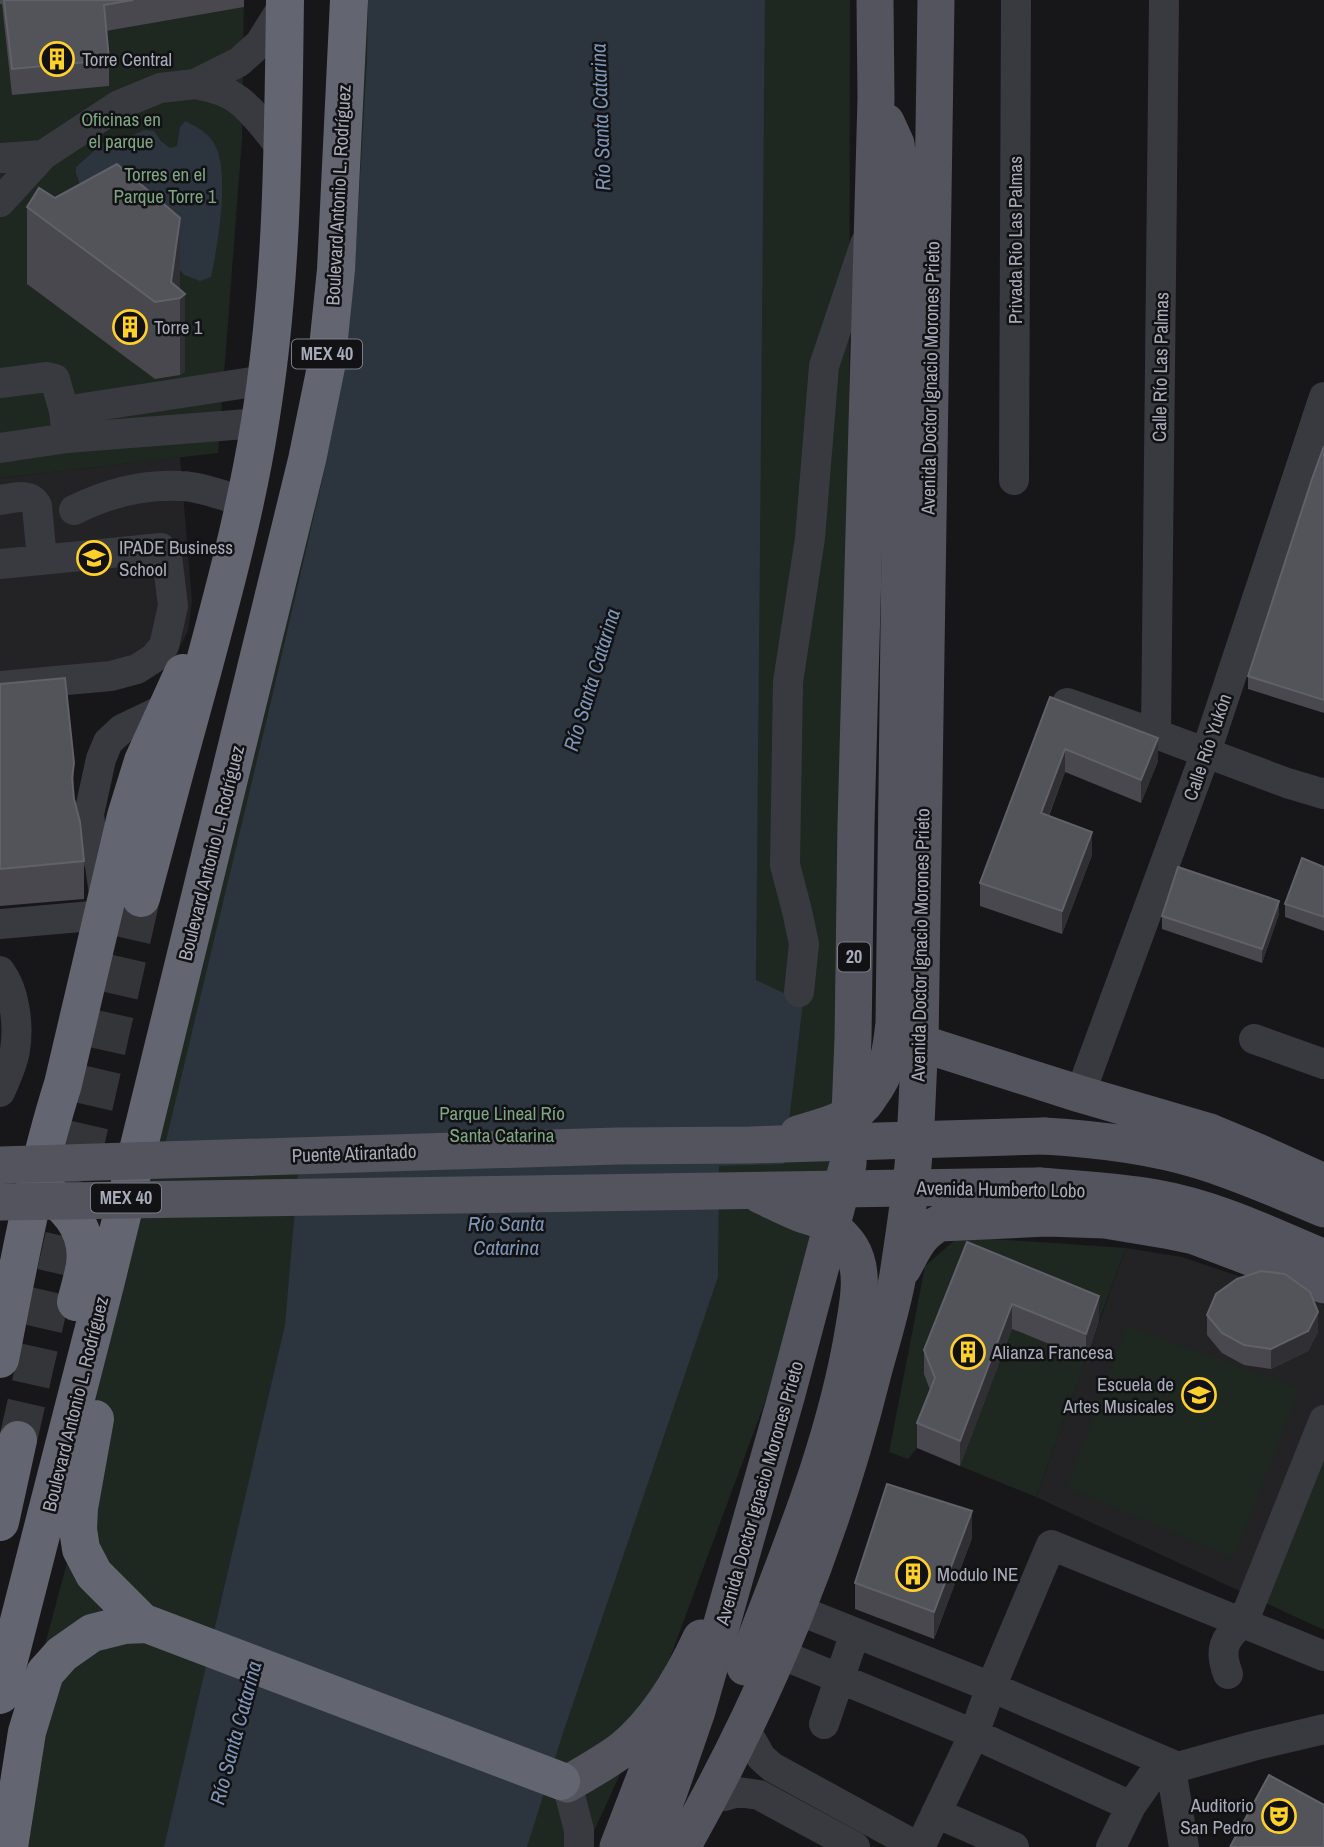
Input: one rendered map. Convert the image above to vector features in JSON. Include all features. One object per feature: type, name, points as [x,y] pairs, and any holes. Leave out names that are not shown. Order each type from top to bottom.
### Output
[{"type":"highway","name":"Boulevard Antonio L. Rodríguez","points":[[0,1695],[106,1281],[307,460],[326,367],[336,270],[349,0]]},
{"type":"highway","name":"MEX 40","points":[[116,906],[222,596],[245,502],[260,423],[278,263],[285,1]]},
{"type":"highway","points":[[2,1350],[18,1186],[51,1122],[116,906],[126,816],[139,772],[166,708],[222,596]]},
{"type":"highway","points":[[18,1186],[60,1183],[72,1179],[109,1151],[117,1140],[180,868],[204,787],[231,718],[249,700]]},
{"type":"highway","points":[[51,1122],[55,1140],[69,1156],[93,1159],[109,1151]]},
{"type":"highway","points":[[18,1186],[58,1200],[76,1222],[85,1245],[85,1263],[43,1454],[30,1539],[24,1604]]},
{"type":"highway","points":[[106,1281],[110,1320],[109,1348],[79,1507],[78,1529],[81,1549],[94,1574],[145,1623],[564,1782]]},
{"type":"highway","points":[[0,1522],[18,1440]]},
{"type":"highway","points":[[9,1847],[27,1731],[45,1674],[62,1654],[92,1633],[145,1623]]},
{"type":"main road","name":"Avenida Doctor Ignacio Morones Prieto","points":[[647,1847],[697,1712],[788,1394],[848,1164],[876,98],[875,0]]},
{"type":"main road","name":"Avenida Doctor Ignacio Morones Prieto","points":[[682,1847],[737,1743],[766,1663],[798,1610],[855,1445],[898,1278],[912,1174],[920,1043],[936,0]]},
{"type":"main road","points":[[750,1145],[789,1138],[854,1113],[863,1106],[879,1084],[887,1069],[892,1045],[902,391],[901,178],[895,144],[876,98]]},
{"type":"main road","points":[[920,1043],[1210,1132],[1324,1182]]},
{"type":"main road","points":[[750,1145],[1044,1136],[1103,1141],[1198,1160],[1324,1209]]},
{"type":"main road","name":"Puente Atirantado","points":[[0,1165],[618,1146],[750,1145]]},
{"type":"main road","name":"Avenida Humberto Lobo","points":[[750,1191],[1038,1186],[1100,1190],[1158,1198],[1199,1209],[1324,1258]]},
{"type":"main road","points":[[0,1202],[750,1191],[819,1220],[834,1230],[852,1250],[858,1269],[859,1288],[849,1355],[766,1663],[764,1711],[701,1847]]},
{"type":"main road","points":[[898,1278],[919,1239],[940,1223],[958,1220],[1047,1218],[1105,1220],[1194,1236],[1324,1285]]},
{"type":"main road","points":[[0,1303],[2,1350]]},
{"type":"main road","points":[[618,1847],[684,1674],[749,1528]]},
{"type":"main road","points":[[669,1791],[701,1757],[722,1721],[766,1663]]},
{"type":"main road","points":[[564,1782],[601,1764],[632,1741],[648,1725],[684,1674]]},
{"type":"street","name":"Privada Río Las Palmas","points":[[1014,480],[1016,0]]},
{"type":"street","name":"Calle Río Las Palmas","points":[[1156,734],[1164,0]]},
{"type":"street","points":[[195,84],[239,62],[260,43],[285,1]]},
{"type":"street","points":[[0,202],[43,155],[119,105],[160,88],[195,84],[217,89],[237,98],[283,150]]},
{"type":"street","points":[[0,158],[43,155]]},
{"type":"street","points":[[799,992],[804,944],[785,864],[788,682],[810,538],[824,366],[872,223]]},
{"type":"street","points":[[0,383],[52,377],[57,383],[66,424]]},
{"type":"street","points":[[0,448],[66,424],[266,380]]},
{"type":"street","name":"Calle Río Yukón","points":[[1080,1094],[1206,752],[1324,397]]},
{"type":"street","points":[[66,424],[260,423]]},
{"type":"street","points":[[74,510],[98,498],[121,491],[183,485],[245,502]]},
{"type":"street","points":[[0,500],[26,497],[36,502],[42,560]]},
{"type":"street","points":[[0,564],[161,548],[167,555],[173,606],[164,646],[155,658],[137,669],[111,676],[0,686]]},
{"type":"street","points":[[1067,703],[1324,794]]},
{"type":"street","points":[[0,924],[116,906]]},
{"type":"street","points":[[0,971],[8,986],[15,1015],[15,1051],[0,1092]]},
{"type":"street","points":[[1254,1039],[1324,1064]]},
{"type":"street","points":[[1228,1674],[1222,1660],[1225,1643],[1232,1631],[1243,1623],[1324,1420]]},
{"type":"street","points":[[752,1741],[761,1757],[772,1767],[878,1838],[919,1847],[974,1734],[1051,1545],[1324,1656]]},
{"type":"street","points":[[798,1610],[991,1687],[1174,1768]]},
{"type":"street","points":[[824,1724],[855,1633]]},
{"type":"street","points":[[766,1663],[840,1677],[974,1734],[1131,1806]]},
{"type":"street","points":[[1111,1847],[1131,1806],[1152,1776],[1253,1746],[1324,1729]]},
{"type":"street","points":[[1174,1768],[1184,1847]]},
{"type":"street","points":[[564,1782],[579,1830],[579,1847]]},
{"type":"street","points":[[724,1796],[738,1792],[759,1796],[855,1847]]},
{"type":"street","points":[[936,1812],[1014,1847]]},
{"type":"shaded area","name":"IPADE Business School","points":[[180,457],[192,601],[188,631],[176,654],[45,694],[0,720],[0,478]]},
{"type":"shaded area","name":"Escuela de Artes Musicales","points":[[1126,1248],[1182,1257],[1324,1305],[1324,1430],[1257,1599],[1036,1497]]},
{"type":"green space","name":"Oficinas en el parque","points":[[0,0],[244,0],[242,139],[218,453],[0,478]]},
{"type":"green space","name":"Río Santa Catarina","points":[[344,0],[850,0],[849,568],[839,1159],[782,1356],[658,1690],[587,1847],[6,1847],[37,1674],[71,1548],[105,1346],[325,396]]},
{"type":"green space","points":[[977,1238],[1126,1248],[1099,1321],[967,1267],[935,1403],[917,1448],[908,1459],[889,1452],[925,1266],[956,1239]]},
{"type":"green space","points":[[1126,1326],[1300,1388],[1234,1558],[1067,1488]]},
{"type":"green space","points":[[1012,1329],[1086,1359],[1036,1497],[960,1466]]},
{"type":"green space","points":[[1324,1430],[1324,1630],[1257,1599]]},
{"type":"water","name":"Río Santa Catarina","points":[[368,0],[765,0],[756,980],[803,1002],[784,1164],[719,1166],[718,1277],[527,1847],[164,1847],[285,1325],[298,1173],[158,1174],[325,468],[354,282]]},
{"type":"water","points":[[185,121],[213,141],[222,173],[221,210],[214,263],[211,277],[200,281],[184,275],[159,243],[80,185],[76,173],[76,167],[103,143],[124,139],[144,130],[154,131],[170,148],[177,146],[180,127]]},
{"type":"building","points":[[4,0],[133,0],[104,5],[109,60],[12,69]]},
{"type":"building","points":[[117,164],[180,218],[171,282],[185,294],[180,298],[155,302],[27,207],[39,188],[55,198]]},
{"type":"building","points":[[1324,446],[1324,700],[1248,676]]},
{"type":"building","points":[[65,678],[74,763],[74,799],[80,822],[84,861],[0,869],[0,684]]},
{"type":"building","points":[[1050,697],[1158,738],[1141,780],[1065,749],[1041,813],[1092,832],[1062,911],[980,883]]},
{"type":"building","points":[[1302,858],[1324,867],[1324,917],[1285,904]]},
{"type":"building","points":[[1178,867],[1279,901],[1262,949],[1162,916]]},
{"type":"building","points":[[967,1242],[1099,1296],[1086,1334],[1012,1304],[960,1441],[917,1423],[935,1378],[924,1350]]},
{"type":"building","points":[[1261,1271],[1285,1274],[1310,1292],[1318,1312],[1308,1331],[1271,1349],[1244,1345],[1222,1333],[1207,1315],[1216,1294],[1237,1279]]},
{"type":"building","name":"Modulo INE","points":[[887,1484],[972,1511],[934,1612],[855,1583]]},
{"type":"building","points":[[1269,1775],[1324,1805],[1324,1847],[1230,1847]]},
{"type":"tunnel","points":[[18,1440],[141,898]]},
{"type":"place","name":"Torre Central","points":[[57,59]]},
{"type":"place","name":"Torre 1","points":[[130,327]]},
{"type":"place","name":"IPADE Business School","points":[[94,558]]},
{"type":"place","name":"Alianza Francesa","points":[[968,1352]]},
{"type":"place","name":"Escuela de Artes Musicales","points":[[1199,1395]]},
{"type":"place","name":"Modulo INE","points":[[913,1574]]},
{"type":"place","name":"Auditorio San Pedro","points":[[1279,1816]]},
{"type":"park label","name":"Torres en el Parque Torre 1","points":[[165,185]]},
{"type":"park label","name":"Parque Lineal Río Santa Catarina","points":[[502,1124]]}]
